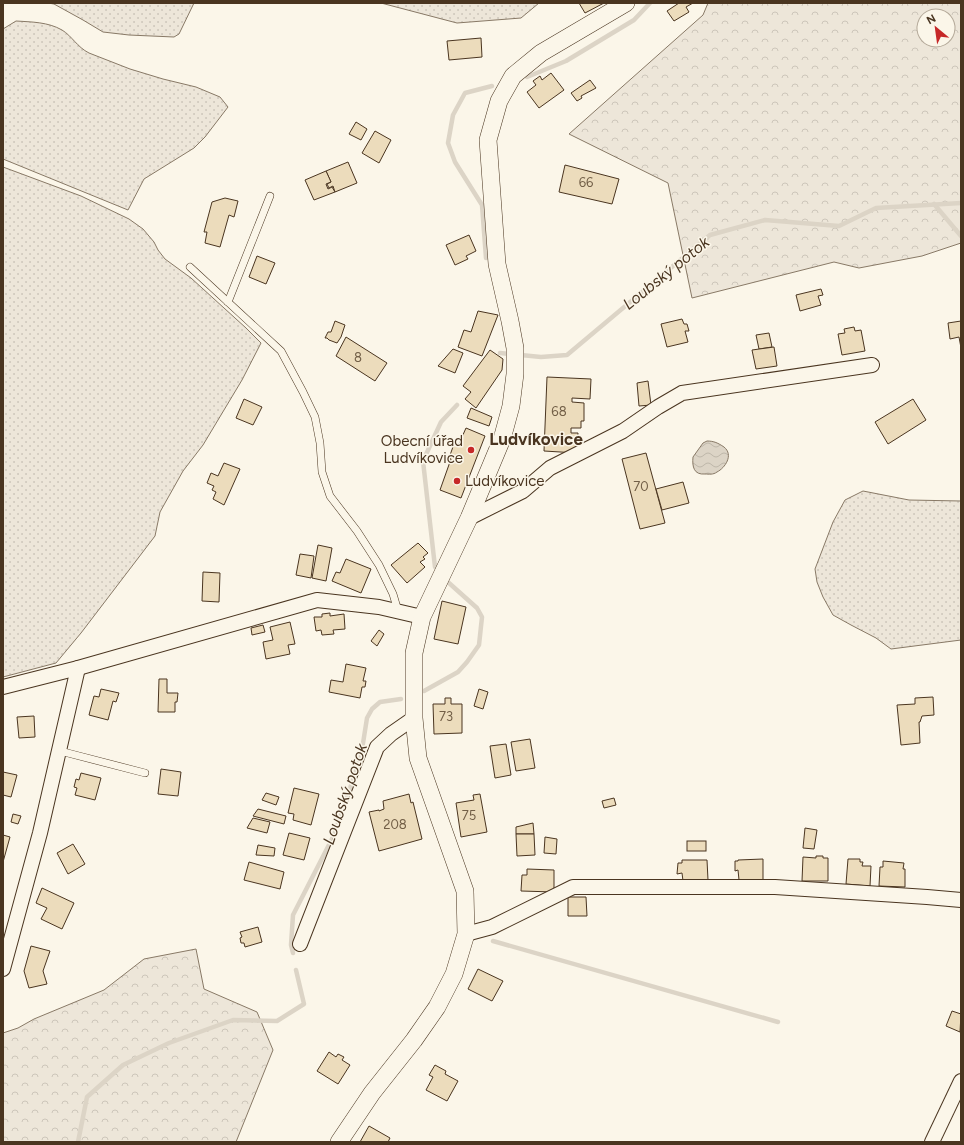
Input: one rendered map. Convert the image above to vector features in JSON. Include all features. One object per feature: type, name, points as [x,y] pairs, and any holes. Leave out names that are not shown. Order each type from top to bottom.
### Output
[{"type":"street","points":[[339,1142],[372,1093],[414,1040],[437,1007],[454,974],[466,934],[466,891],[418,758],[414,718],[414,653],[422,617],[469,518],[502,439],[511,406],[515,374],[515,354],[510,321],[497,264],[488,140],[499,101],[513,76],[541,53],[626,3]]},
{"type":"street","points":[[469,518],[523,491],[550,468],[623,431],[658,407],[682,393],[872,365]]},
{"type":"street","points":[[3,687],[78,668],[317,600],[379,607],[422,617]]},
{"type":"street","points":[[3,969],[40,833],[78,668]]},
{"type":"street","points":[[300,944],[377,747],[391,734],[414,718]]},
{"type":"street","points":[[466,934],[492,927],[573,887],[774,887],[961,900]]},
{"type":"street","points":[[932,1142],[961,1081]]},
{"type":"lane","points":[[228,302],[270,196]]},
{"type":"lane","points":[[190,267],[281,351],[315,417],[320,443],[322,472],[330,496],[357,531],[379,565],[393,594],[398,611]]},
{"type":"lane","points":[[60,751],[145,773]]},
{"type":"green space","points":[[48,3],[194,3],[179,34],[174,37],[103,32],[54,4]]},
{"type":"green space","points":[[381,3],[539,3],[521,18],[457,23]]},
{"type":"green space","points":[[708,3],[961,3],[961,243],[922,256],[859,268],[834,262],[692,298],[668,183],[569,134],[703,15]]},
{"type":"green space","points":[[16,21],[40,23],[57,27],[66,32],[81,48],[89,53],[130,69],[196,87],[220,97],[228,107],[205,137],[194,148],[144,179],[128,210],[3,159],[3,29]]},
{"type":"green space","points":[[3,167],[81,196],[129,219],[143,229],[165,259],[191,278],[261,343],[242,380],[203,445],[183,471],[160,512],[155,536],[81,633],[56,663],[3,677]]},
{"type":"green space","points":[[863,491],[909,500],[961,501],[961,640],[891,649],[876,638],[833,615],[817,582],[815,569],[833,522],[845,500]]},
{"type":"green space","points":[[196,949],[204,989],[257,1012],[273,1050],[236,1142],[3,1142],[3,1033],[18,1028],[34,1019],[104,990],[144,959]]},
{"type":"water","points":[[707,441],[716,442],[724,447],[727,450],[728,457],[723,468],[716,473],[701,474],[694,470],[693,457],[703,443]]},
{"type":"building","points":[[579,3],[604,3],[585,13]]},
{"type":"building","points":[[679,3],[693,3],[686,7],[689,12],[674,21],[667,11]]},
{"type":"building","points":[[481,38],[482,57],[449,60],[447,41]]},
{"type":"building","points":[[551,73],[564,90],[539,108],[527,92],[536,85],[533,81],[540,76],[542,80]]},
{"type":"building","points":[[590,80],[596,88],[581,96],[582,98],[577,101],[571,93]]},
{"type":"building","points":[[356,122],[367,129],[361,140],[349,134]]},
{"type":"building","points":[[375,131],[391,140],[379,163],[362,153]]},
{"type":"building","points":[[348,162],[357,183],[335,192],[333,186],[329,188],[327,184],[331,182],[326,171]]},
{"type":"building","points":[[565,165],[619,179],[612,204],[559,192]]},
{"type":"building","points":[[326,171],[331,182],[326,184],[328,189],[332,187],[335,192],[314,200],[305,180]]},
{"type":"building","points":[[225,198],[238,201],[234,217],[229,215],[220,247],[205,243],[207,232],[204,232],[212,202]]},
{"type":"building","points":[[469,235],[476,251],[466,256],[468,259],[455,265],[446,245]]},
{"type":"building","points":[[257,256],[275,263],[266,284],[249,277]]},
{"type":"building","points":[[821,289],[823,295],[818,296],[821,305],[800,311],[796,295]]},
{"type":"building","points":[[478,311],[498,315],[482,356],[458,347],[464,330],[471,332]]},
{"type":"building","points":[[682,319],[684,324],[687,324],[689,331],[685,331],[688,342],[667,347],[661,324]]},
{"type":"building","points":[[335,321],[345,325],[341,337],[337,343],[325,338],[328,332],[331,332]]},
{"type":"building","points":[[961,321],[961,348],[959,337],[950,339],[948,323]]},
{"type":"building","points":[[854,327],[855,331],[861,330],[865,351],[842,355],[838,334],[845,333],[844,329]]},
{"type":"building","points":[[769,333],[772,347],[759,349],[756,335]]},
{"type":"building","points":[[346,337],[387,363],[375,381],[336,356]]},
{"type":"building","points":[[774,347],[777,366],[756,369],[752,350]]},
{"type":"building","points":[[453,349],[463,353],[455,373],[438,366]]},
{"type":"building","points":[[490,350],[503,359],[502,370],[476,408],[465,399],[471,392],[463,386]]},
{"type":"building","points":[[547,377],[591,379],[590,399],[572,398],[572,402],[584,403],[584,421],[581,421],[581,428],[571,428],[571,433],[578,433],[577,453],[544,451]]},
{"type":"building","points":[[648,381],[651,405],[639,406],[637,383]]},
{"type":"building","points":[[244,399],[262,407],[253,425],[236,418]]},
{"type":"building","points":[[913,399],[926,420],[888,444],[875,422]]},
{"type":"building","points":[[471,408],[492,417],[489,426],[467,418]]},
{"type":"building","points":[[466,428],[485,436],[461,498],[440,490],[451,459],[449,458],[454,444],[458,446]]},
{"type":"building","points":[[646,453],[665,523],[640,529],[622,459]]},
{"type":"building","points":[[224,463],[240,469],[224,505],[213,499],[216,492],[212,490],[214,486],[207,483],[211,473],[218,476]]},
{"type":"building","points":[[683,482],[689,503],[662,510],[656,489]]},
{"type":"building","points":[[418,543],[428,553],[423,557],[425,559],[420,562],[425,567],[407,583],[391,565]]},
{"type":"building","points":[[318,545],[332,548],[326,581],[312,578]]},
{"type":"building","points":[[300,554],[314,556],[311,578],[296,575]]},
{"type":"building","points":[[346,559],[371,569],[361,593],[332,581],[336,572],[340,573]]},
{"type":"building","points":[[203,572],[220,573],[219,602],[202,601]]},
{"type":"building","points":[[442,601],[466,607],[458,644],[434,639]]},
{"type":"building","points":[[330,613],[330,616],[344,614],[345,629],[333,630],[334,634],[322,635],[321,630],[316,631],[314,617],[322,617],[322,614]]},
{"type":"building","points":[[290,622],[295,644],[288,645],[290,654],[266,659],[263,642],[273,640],[270,627]]},
{"type":"building","points":[[263,625],[265,632],[252,635],[251,628]]},
{"type":"building","points":[[379,630],[384,634],[377,646],[371,641]]},
{"type":"building","points":[[346,664],[366,668],[363,681],[366,681],[365,687],[362,687],[360,698],[329,692],[331,680],[343,682]]},
{"type":"building","points":[[159,679],[167,679],[167,693],[178,693],[177,702],[175,702],[175,712],[158,712]]},
{"type":"building","points":[[101,689],[119,693],[116,702],[113,701],[108,720],[89,715],[94,696],[99,697]]},
{"type":"building","points":[[479,689],[488,692],[483,709],[474,706]]},
{"type":"building","points":[[933,697],[934,715],[922,716],[919,722],[920,743],[901,745],[897,705],[915,704],[915,698]]},
{"type":"building","points":[[445,698],[451,698],[451,704],[462,704],[462,733],[434,734],[433,704],[445,704]]},
{"type":"building","points":[[34,716],[35,737],[19,738],[17,717]]},
{"type":"building","points":[[530,739],[535,768],[516,771],[511,742]]},
{"type":"building","points":[[506,744],[511,775],[495,778],[490,746]]},
{"type":"building","points":[[161,769],[181,772],[178,796],[158,794]]},
{"type":"building","points":[[3,772],[17,775],[11,797],[3,795]]},
{"type":"building","points":[[81,773],[101,778],[95,800],[75,795],[77,788],[74,787],[76,779],[79,780]]},
{"type":"building","points":[[294,788],[319,794],[311,825],[293,820],[294,814],[288,813]]},
{"type":"building","points":[[266,793],[279,797],[276,805],[262,800]]},
{"type":"building","points":[[409,794],[411,803],[413,802],[422,839],[379,851],[369,812],[384,809],[383,801]]},
{"type":"building","points":[[480,794],[487,832],[461,837],[456,803],[474,800],[473,795]]},
{"type":"building","points":[[614,798],[616,805],[604,808],[602,801]]},
{"type":"building","points":[[258,809],[286,816],[284,824],[253,816]]},
{"type":"building","points":[[13,814],[21,816],[18,824],[11,822]]},
{"type":"building","points":[[253,818],[270,822],[267,833],[247,828]]},
{"type":"building","points":[[533,823],[534,834],[516,834],[516,827]]},
{"type":"building","points":[[805,828],[817,830],[814,849],[803,848]]},
{"type":"building","points":[[289,833],[310,838],[304,860],[283,855]]},
{"type":"building","points":[[516,834],[534,834],[535,855],[517,856]]},
{"type":"building","points":[[3,835],[10,837],[3,862]]},
{"type":"building","points":[[545,837],[557,839],[556,854],[544,853]]},
{"type":"building","points":[[687,841],[706,841],[706,851],[687,851]]},
{"type":"building","points":[[73,844],[85,864],[68,874],[57,853]]},
{"type":"building","points":[[258,845],[275,848],[274,856],[256,855]]},
{"type":"building","points":[[816,856],[828,858],[828,881],[802,881],[803,857],[816,858]]},
{"type":"building","points":[[763,859],[763,880],[739,880],[738,870],[735,871],[735,861]]},
{"type":"building","points":[[848,859],[860,859],[860,862],[863,862],[862,866],[871,866],[870,886],[846,884]]},
{"type":"building","points":[[682,860],[707,860],[708,880],[683,881],[682,873],[677,874],[678,863],[682,863]]},
{"type":"building","points":[[883,861],[904,863],[903,869],[905,869],[905,887],[879,886],[880,867],[883,867]]},
{"type":"building","points":[[249,862],[284,872],[280,889],[244,880]]},
{"type":"building","points":[[527,869],[554,870],[554,892],[521,891],[522,875],[527,875]]},
{"type":"building","points":[[42,888],[74,903],[62,929],[41,919],[47,908],[36,903]]},
{"type":"building","points":[[568,897],[586,897],[587,916],[568,916]]},
{"type":"building","points":[[258,927],[262,942],[245,947],[244,943],[241,943],[240,938],[242,937],[240,932]]},
{"type":"building","points":[[31,946],[50,951],[43,971],[47,984],[29,988],[24,971]]},
{"type":"building","points":[[478,969],[503,981],[492,1001],[468,989]]},
{"type":"building","points":[[952,1011],[961,1014],[960,1032],[946,1026]]},
{"type":"building","points":[[329,1052],[336,1057],[338,1054],[344,1057],[342,1060],[350,1065],[338,1084],[317,1071]]},
{"type":"building","points":[[435,1065],[446,1071],[445,1074],[458,1081],[447,1101],[426,1090],[433,1077],[429,1075]]},
{"type":"building","points":[[369,1126],[390,1138],[388,1142],[360,1142]]},
{"type":"waterway","points":[[527,77],[566,61],[634,20],[650,3]]},
{"type":"waterway","points":[[486,258],[482,205],[455,162],[448,143],[453,115],[465,93],[492,86]]},
{"type":"waterway","name":"Loubský potok","points":[[500,353],[541,357],[567,355],[710,235],[765,220],[839,226],[876,208],[961,203]]},
{"type":"waterway","points":[[934,204],[961,236]]},
{"type":"waterway","name":"Loubský potok","points":[[435,567],[423,461],[441,422],[457,405]]},
{"type":"waterway","name":"Loubský potok","points":[[424,691],[458,672],[479,645],[482,617],[477,608],[449,583]]},
{"type":"waterway","name":"Loubský potok","points":[[293,953],[291,945],[293,915],[334,835],[361,756],[367,718],[372,709],[380,702],[401,699]]},
{"type":"waterway","points":[[493,941],[778,1022]]},
{"type":"waterway","name":"Loubský potok","points":[[78,1142],[87,1097],[123,1065],[169,1043],[233,1020],[277,1021],[304,1004],[296,970]]},
{"type":"place","name":"Obecní úřad Ludvíkovice","points":[[471,450]]},
{"type":"place","name":"Ludvíkovice","points":[[457,481]]},
{"type":"district","name":"Ludvíkovice","points":[[536,439]]}]
